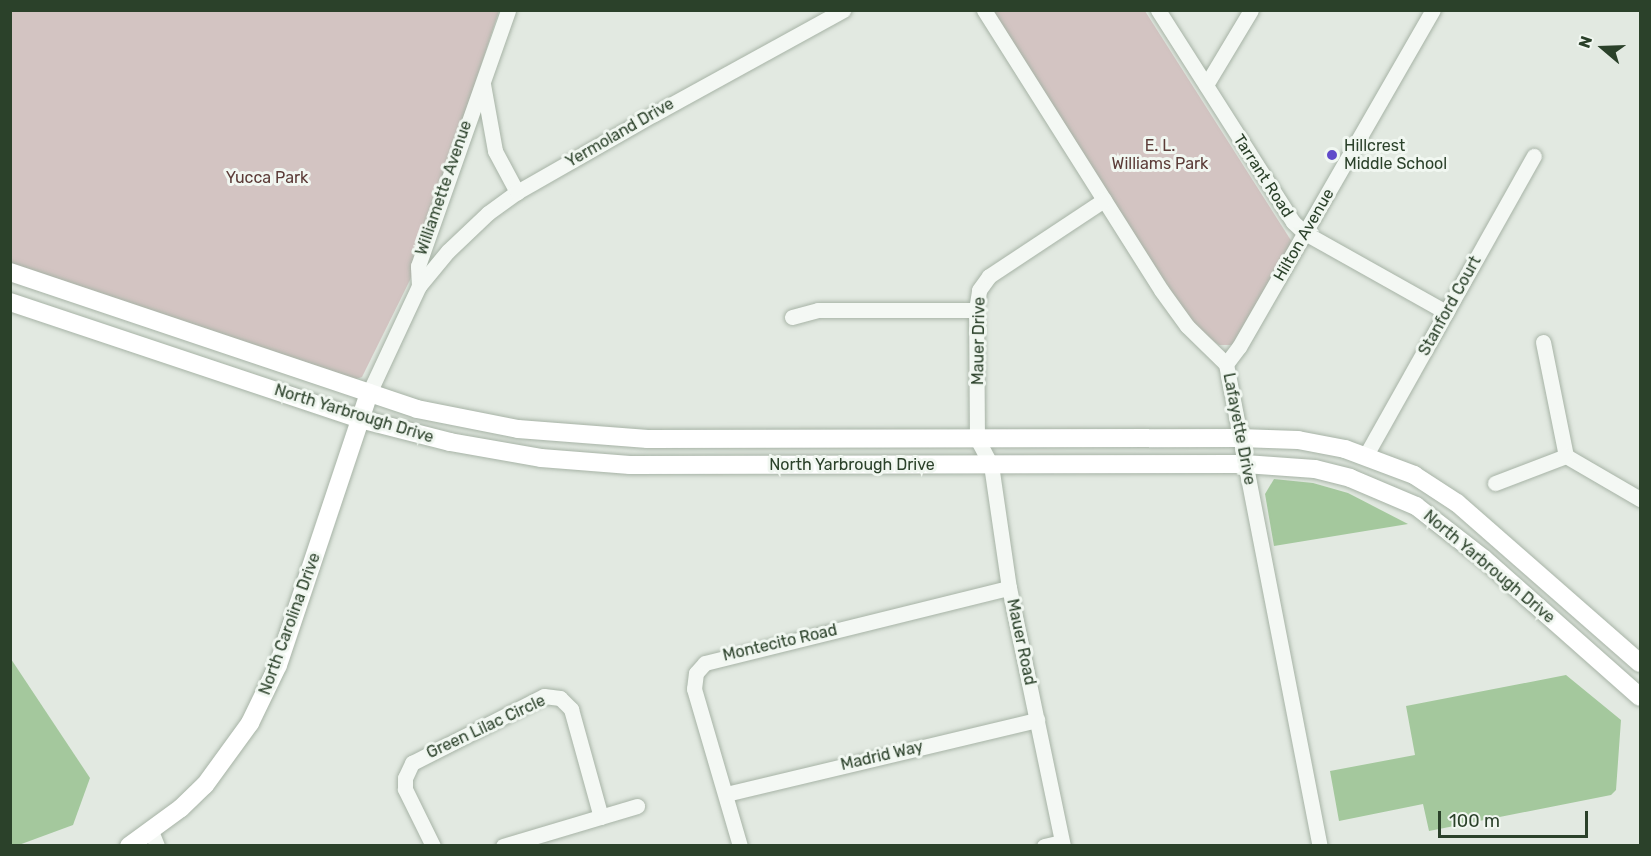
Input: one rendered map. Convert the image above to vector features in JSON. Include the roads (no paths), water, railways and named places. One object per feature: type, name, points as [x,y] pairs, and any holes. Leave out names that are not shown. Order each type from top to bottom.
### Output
[{"type":"main road","points":[[10,294],[14,274]]},
{"type":"main road","name":"North Yarbrough Drive","points":[[14,274],[444,416],[537,431],[648,439],[1239,438],[1298,440],[1366,455],[1413,475],[1457,503],[1641,663]]},
{"type":"main road","name":"North Yarbrough Drive","points":[[10,302],[360,419],[450,442],[534,457],[630,465],[1245,464],[1306,468],[1350,478],[1416,507],[1476,553],[1641,697]]},
{"type":"main road","name":"North Carolina Drive","points":[[129,846],[154,838],[205,785],[239,741],[268,690],[369,393]]},
{"type":"main road","points":[[534,457],[537,431]]},
{"type":"street","name":"Williamette Avenue","points":[[369,393],[419,286],[418,266],[471,108],[483,84],[508,10]]},
{"type":"street","name":"Yermoland Drive","points":[[419,286],[462,236],[517,192],[843,10]]},
{"type":"street","name":"Lafayette Drive","points":[[984,10],[1181,317],[1226,364],[1320,846]]},
{"type":"street","name":"Tarrant Road","points":[[1158,10],[1287,213],[1305,233],[1446,312]]},
{"type":"street","points":[[1206,85],[1251,10]]},
{"type":"street","name":"Hilton Avenue","points":[[1226,364],[1305,233],[1433,10]]},
{"type":"street","name":"Williamette Avenue","points":[[483,84],[490,135],[517,192]]},
{"type":"street","name":"Stanford Court","points":[[1366,455],[1534,156]]},
{"type":"street","name":"Mauer Drive","points":[[977,439],[976,310],[979,290],[989,276],[1104,200]]},
{"type":"street","points":[[792,317],[818,310],[976,310]]},
{"type":"street","points":[[1543,342],[1566,456],[1641,499]]},
{"type":"street","name":"Mauer Road","points":[[977,439],[991,465],[1009,588],[1063,844]]},
{"type":"street","points":[[1495,483],[1566,456]]},
{"type":"street","name":"Montecito Road","points":[[740,846],[694,689],[696,673],[705,663],[1009,588]]},
{"type":"street","name":"Green Lilac Circle","points":[[433,846],[405,789],[405,778],[412,763],[544,696],[560,698],[571,709],[601,817]]},
{"type":"street","name":"Madrid Way","points":[[726,794],[1037,720]]},
{"type":"street","points":[[502,846],[637,806]]},
{"type":"street","points":[[1044,846],[1063,844]]},
{"type":"place","name":"Hillcrest Middle School","points":[[1332,155]]},
{"type":"park label","name":"E. L. Williams Park","points":[[1160,155]]},
{"type":"park label","name":"Yucca Park","points":[[267,178]]}]
